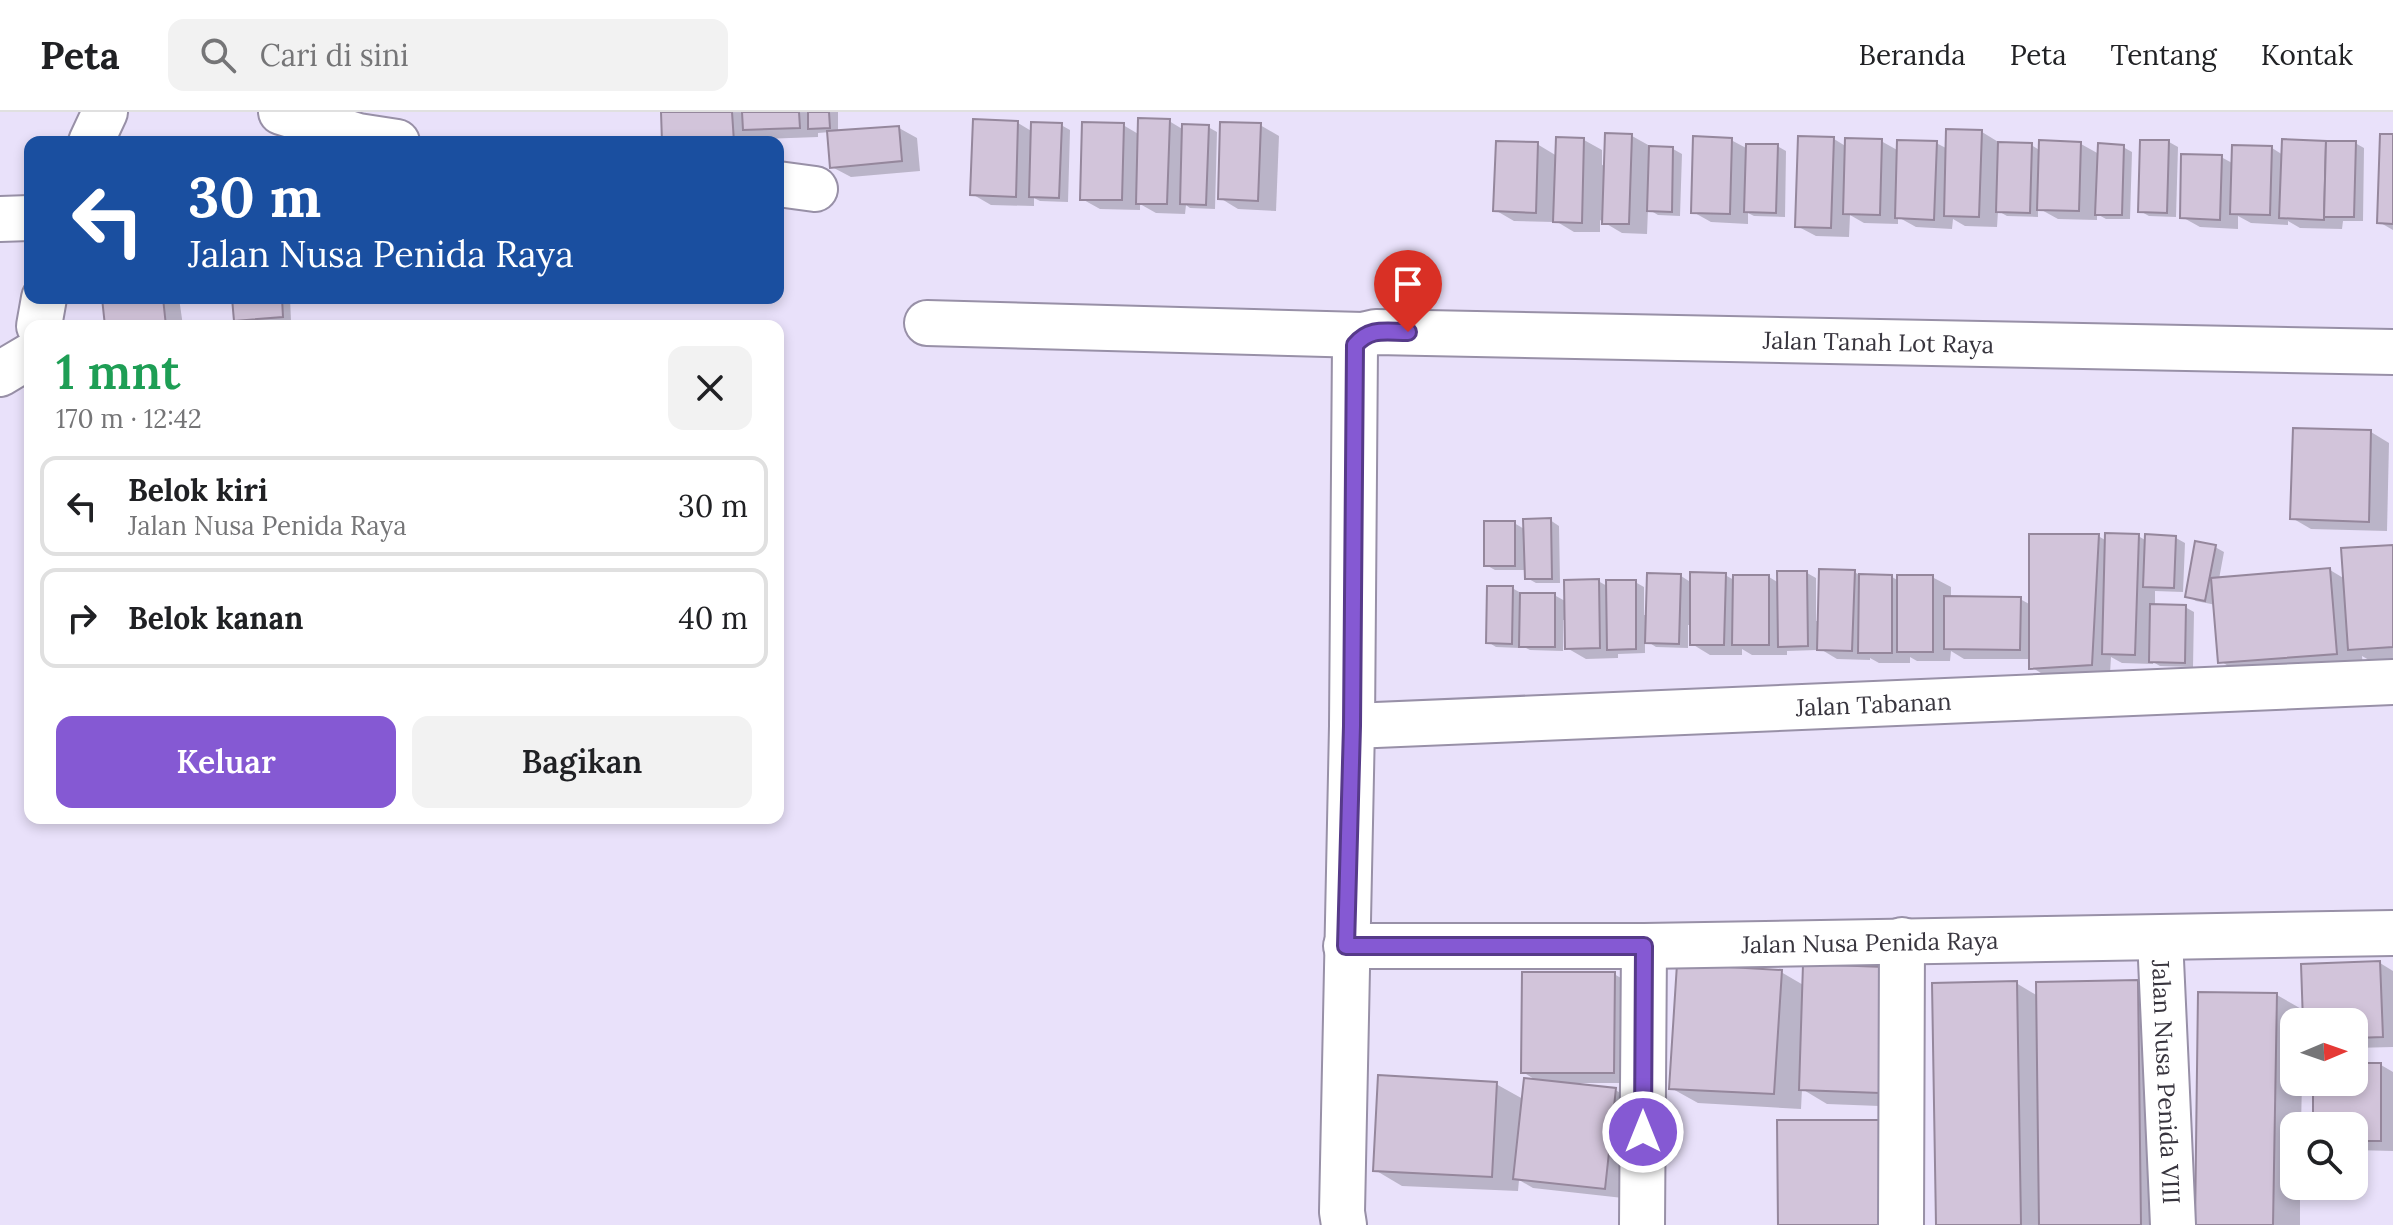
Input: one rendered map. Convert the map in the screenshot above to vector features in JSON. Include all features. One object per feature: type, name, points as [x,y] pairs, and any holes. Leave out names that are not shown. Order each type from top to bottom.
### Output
[{"type":"street","points":[[94,136],[105,112]]},
{"type":"street","points":[[281,112],[358,136]]},
{"type":"street","points":[[0,219],[24,218]]},
{"type":"street","name":"Jalan Tanah Lot Raya","points":[[927,323],[1363,335],[1376,332],[2393,352]]},
{"type":"street","points":[[1344,1225],[1355,345],[1363,335]]},
{"type":"street","points":[[0,374],[24,360]]},
{"type":"street","name":"Jalan Tabanan","points":[[1352,726],[2393,682]]},
{"type":"street","name":"Jalan Nusa Penida Raya","points":[[1346,946],[1644,946],[2393,933]]},
{"type":"street","name":"Jalan Nusa Penida VIII","points":[[2160,938],[2173,1225]]},
{"type":"street","points":[[1901,1225],[1902,940]]},
{"type":"street","points":[[1642,1225],[1644,946]]},
{"type":"building","points":[[661,112],[732,112],[734,136],[662,136]]},
{"type":"building","points":[[742,112],[799,112],[800,128],[743,130]]},
{"type":"building","points":[[808,112],[829,112],[830,128],[808,129]]},
{"type":"building","points":[[1138,118],[1170,119],[1167,204],[1136,204]]},
{"type":"building","points":[[973,119],[1018,121],[1016,197],[970,195]]},
{"type":"building","points":[[1031,122],[1062,123],[1059,198],[1029,197]]},
{"type":"building","points":[[1082,122],[1124,123],[1122,200],[1080,200]]},
{"type":"building","points":[[1220,122],[1261,123],[1258,201],[1218,199]]},
{"type":"building","points":[[1182,124],[1209,125],[1206,205],[1180,204]]},
{"type":"building","points":[[899,126],[902,161],[830,168],[827,131]]},
{"type":"building","points":[[1946,129],[1982,130],[1979,217],[1944,216]]},
{"type":"building","points":[[1605,133],[1632,134],[1629,224],[1602,224]]},
{"type":"building","points":[[2380,134],[2393,134],[2393,224],[2377,223]]},
{"type":"building","points":[[1693,136],[1732,138],[1730,214],[1691,213]]},
{"type":"building","points":[[1798,136],[1834,137],[1831,228],[1795,227]]},
{"type":"building","points":[[1556,137],[1584,138],[1582,223],[1553,222]]},
{"type":"building","points":[[1845,138],[1882,139],[1880,215],[1843,214]]},
{"type":"building","points":[[2282,139],[2326,141],[2324,220],[2279,218]]},
{"type":"building","points":[[1897,140],[1937,141],[1934,220],[1895,218]]},
{"type":"building","points":[[2039,140],[2081,142],[2079,211],[2037,210]]},
{"type":"building","points":[[2140,140],[2169,140],[2167,213],[2138,212]]},
{"type":"building","points":[[1496,141],[1538,142],[1536,213],[1493,211]]},
{"type":"building","points":[[2326,141],[2356,141],[2354,217],[2324,217]]},
{"type":"building","points":[[1998,142],[2032,143],[2030,213],[1996,212]]},
{"type":"building","points":[[2098,143],[2124,145],[2122,215],[2095,215]]},
{"type":"building","points":[[1746,144],[1778,144],[1776,213],[1744,212]]},
{"type":"building","points":[[2232,145],[2272,146],[2270,215],[2230,214]]},
{"type":"building","points":[[1649,146],[1673,147],[1672,212],[1647,211]]},
{"type":"building","points":[[2181,154],[2222,155],[2220,220],[2180,218]]},
{"type":"building","points":[[103,304],[164,304],[165,320],[104,320]]},
{"type":"building","points":[[233,304],[282,304],[283,317],[234,320]]},
{"type":"building","points":[[2293,428],[2371,430],[2369,522],[2290,519]]},
{"type":"building","points":[[1551,518],[1552,579],[1525,579],[1523,519]]},
{"type":"building","points":[[1484,521],[1515,521],[1515,566],[1484,566]]},
{"type":"building","points":[[2105,533],[2139,534],[2135,655],[2102,654]]},
{"type":"building","points":[[2029,534],[2099,534],[2092,665],[2029,669]]},
{"type":"building","points":[[2145,534],[2176,536],[2174,588],[2143,587]]},
{"type":"building","points":[[2195,541],[2216,545],[2205,601],[2185,597]]},
{"type":"building","points":[[2393,545],[2393,647],[2348,650],[2341,548]]},
{"type":"building","points":[[2330,568],[2337,654],[2218,663],[2211,578]]},
{"type":"building","points":[[1819,569],[1855,570],[1852,651],[1817,650]]},
{"type":"building","points":[[1777,571],[1807,571],[1808,646],[1778,647]]},
{"type":"building","points":[[1690,572],[1726,573],[1724,645],[1690,645]]},
{"type":"building","points":[[1647,573],[1681,574],[1679,644],[1645,643]]},
{"type":"building","points":[[1859,574],[1892,575],[1892,653],[1858,653]]},
{"type":"building","points":[[1733,575],[1769,575],[1769,645],[1732,645]]},
{"type":"building","points":[[1897,575],[1933,575],[1933,652],[1897,652]]},
{"type":"building","points":[[1599,579],[1600,648],[1565,649],[1564,580]]},
{"type":"building","points":[[1606,580],[1636,580],[1636,649],[1607,650]]},
{"type":"building","points":[[1487,586],[1513,586],[1512,644],[1486,643]]},
{"type":"building","points":[[1520,593],[1555,593],[1555,647],[1519,647]]},
{"type":"building","points":[[1944,596],[2021,597],[2020,650],[1944,649]]},
{"type":"building","points":[[2150,604],[2186,605],[2185,663],[2149,662]]},
{"type":"building","points":[[2380,961],[2383,1037],[2368,1038],[2368,1008],[2303,1008],[2301,964]]},
{"type":"building","points":[[1677,964],[1782,970],[1774,1094],[1669,1089]]},
{"type":"building","points":[[1803,964],[1885,967],[1880,1093],[1799,1090]]},
{"type":"building","points":[[1522,972],[1615,972],[1614,1073],[1521,1073]]},
{"type":"building","points":[[2138,980],[2141,1225],[2039,1225],[2036,982]]},
{"type":"building","points":[[2017,981],[2021,1225],[1936,1225],[1932,983]]},
{"type":"building","points":[[2198,992],[2277,993],[2273,1225],[2195,1225]]},
{"type":"building","points":[[2368,1063],[2381,1063],[2381,1141],[2368,1141],[2368,1112],[2313,1112],[2313,1096],[2368,1096]]},
{"type":"building","points":[[1378,1075],[1497,1082],[1492,1177],[1373,1171]]},
{"type":"building","points":[[1524,1078],[1616,1088],[1605,1189],[1513,1179]]},
{"type":"building","points":[[1777,1120],[1882,1120],[1883,1225],[1778,1225]]},
{"type":"route","points":[[1408,332],[1363,335],[1355,345],[1351,829],[1346,946],[1644,946],[1643,1132]]}]
